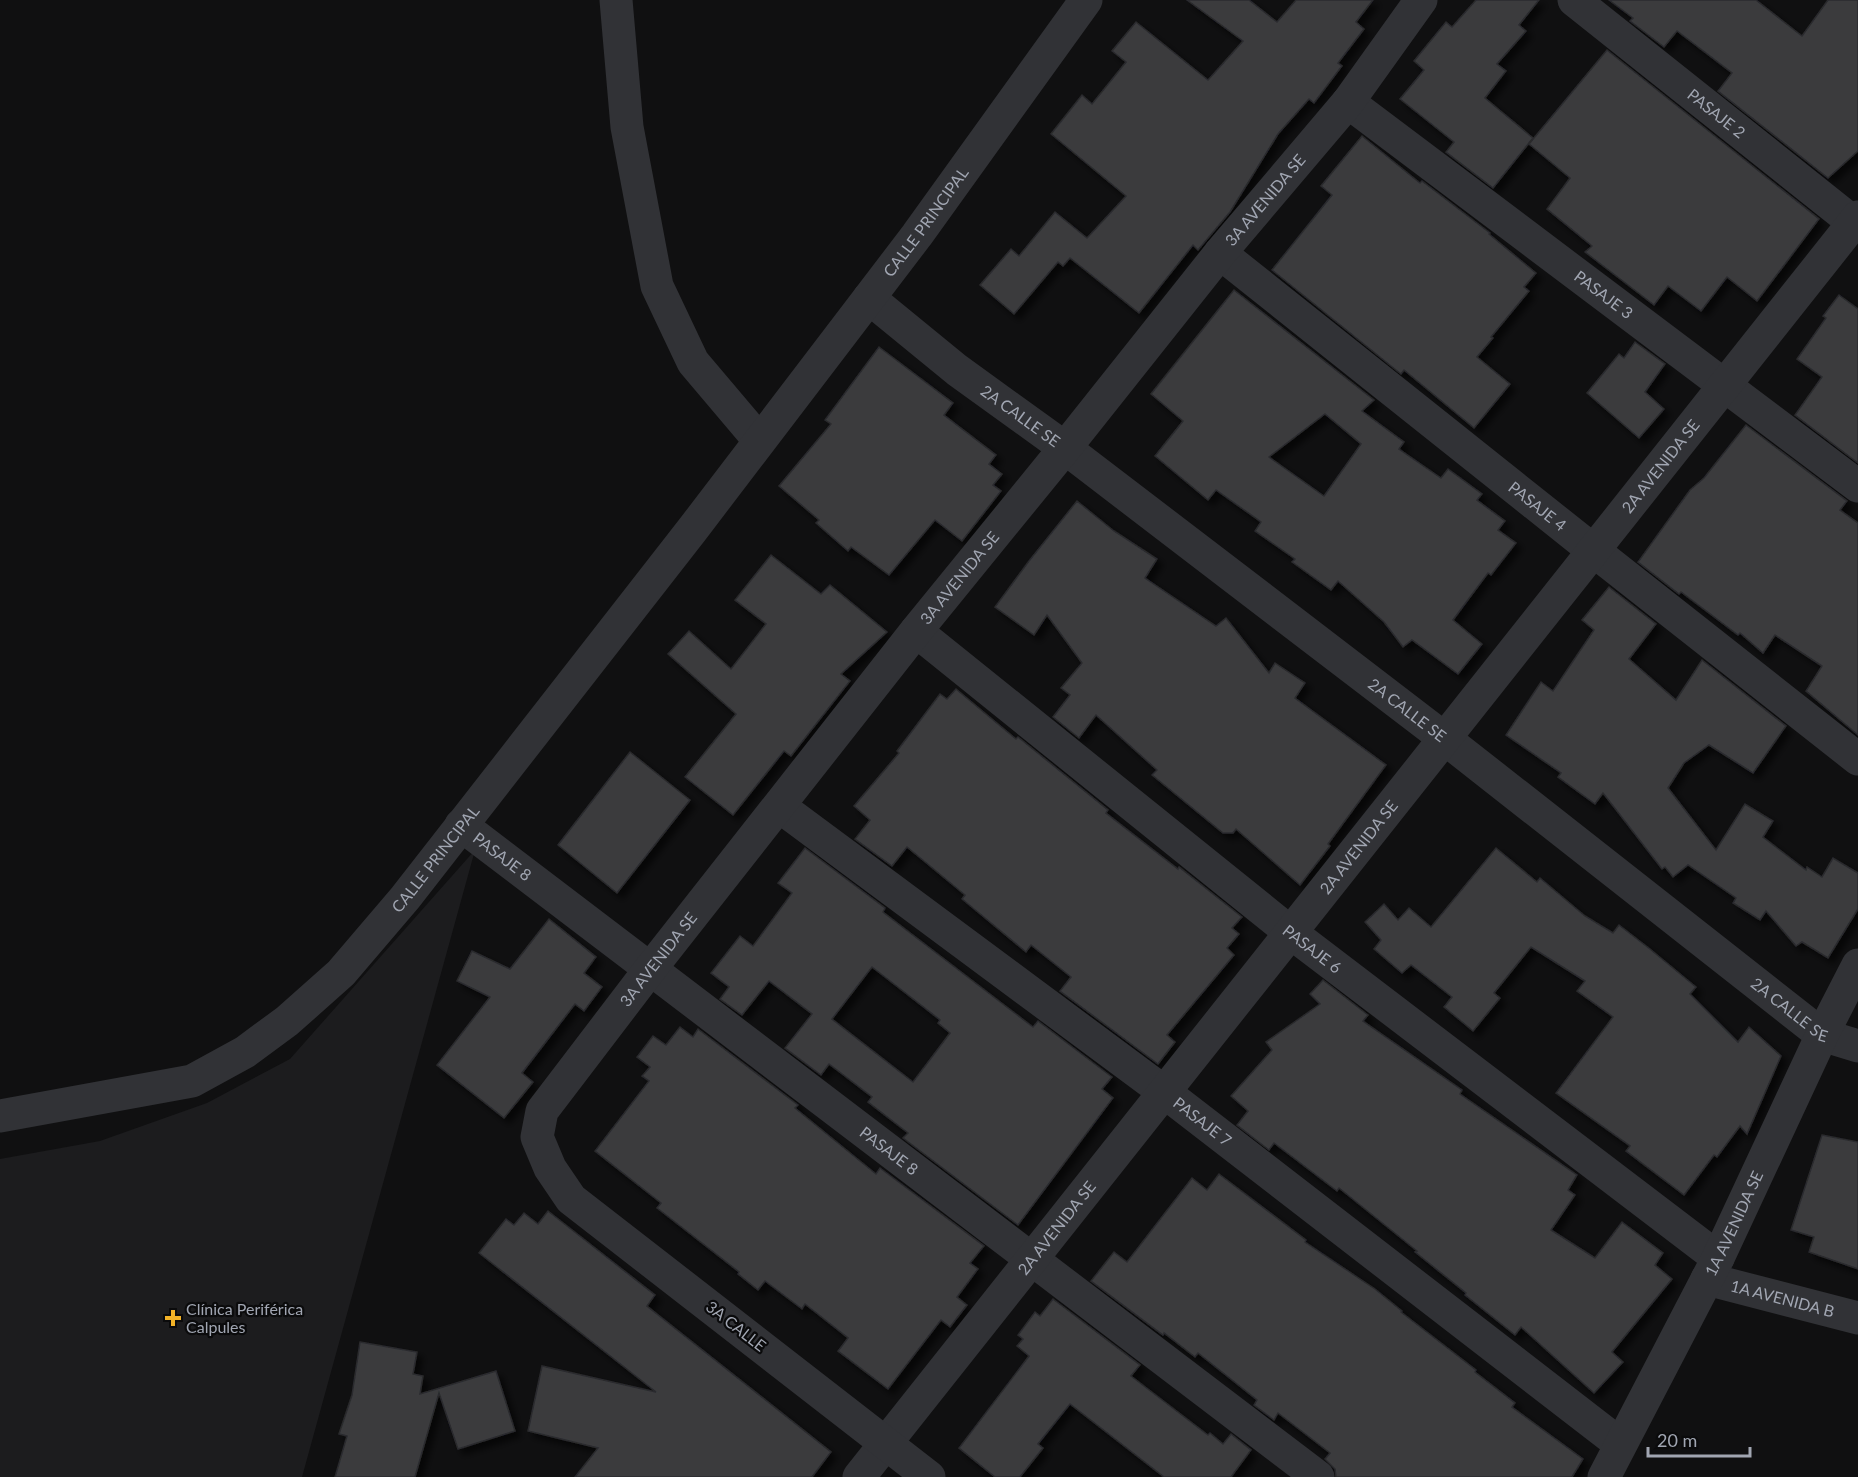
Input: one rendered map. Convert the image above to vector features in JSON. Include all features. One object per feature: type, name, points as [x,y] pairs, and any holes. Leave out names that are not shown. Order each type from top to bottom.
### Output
[{"type":"street","points":[[616,0],[627,128],[657,286],[693,362],[759,441]]},
{"type":"street","name":"CALLE PRINCIPAL","points":[[0,1116],[192,1081],[245,1052],[287,1021],[340,973],[405,898],[869,298],[1086,0]]},
{"type":"street","name":"3A AVENIDA SE","points":[[550,1168],[537,1137],[542,1111],[916,630],[1220,253],[1348,102],[1421,0]]},
{"type":"street","name":"PASAJE 2","points":[[1574,0],[1857,222]]},
{"type":"street","name":"PASAJE 3","points":[[1348,102],[1858,486]]},
{"type":"street","name":"2A AVENIDA SE","points":[[859,1477],[1163,1091],[1857,222]]},
{"type":"street","name":"PASAJE 4","points":[[1220,253],[1858,759]]},
{"type":"street","name":"2A CALLE SE","points":[[869,298],[957,370],[1065,448],[1444,738],[1822,1035],[1858,1046]]},
{"type":"street","name":"PASAJE 6","points":[[916,630],[1712,1269]]},
{"type":"street","name":"PASAJE 7","points":[[779,806],[1163,1091],[1620,1444]]},
{"type":"street","name":"PASAJE 8","points":[[461,825],[1318,1477]]},
{"type":"street","name":"1A AVENIDA SE","points":[[1604,1477],[1712,1269],[1822,1035],[1858,965]]},
{"type":"street","name":"3A CALLE","points":[[550,1168],[571,1199],[929,1477]]},
{"type":"street","name":"1A AVENIDA B","points":[[1712,1269],[1858,1318]]},
{"type":"shaded area","name":"Clínica Periférica Calpules","points":[[475,850],[302,1477],[0,1477],[0,1159],[100,1141],[207,1103],[290,1059]]},
{"type":"building","points":[[1187,0],[1249,0],[1277,22],[1296,0],[1373,0],[1356,22],[1364,29],[1338,63],[1342,66],[1314,103],[1309,99],[1278,134],[1230,212],[1198,250],[1193,245],[1139,313],[1070,258],[1063,266],[1058,262],[1014,314],[980,285],[1011,249],[1019,256],[1055,212],[1087,238],[1126,196],[1051,134],[1082,95],[1092,104],[1126,62],[1112,51],[1136,22],[1208,80],[1243,41]]},
{"type":"building","points":[[1476,0],[1539,0],[1519,25],[1526,31],[1497,64],[1506,71],[1485,98],[1533,138],[1493,188],[1446,152],[1454,142],[1400,99],[1424,70],[1414,61],[1446,22],[1452,27]]},
{"type":"building","points":[[1609,0],[1756,0],[1802,36],[1828,0],[1858,0],[1858,151],[1828,178],[1718,91],[1732,73],[1677,31],[1664,47],[1630,21],[1633,18]]},
{"type":"building","points":[[1607,50],[1819,219],[1757,301],[1727,277],[1701,311],[1668,286],[1654,305],[1585,252],[1592,246],[1547,209],[1570,178],[1529,144]]},
{"type":"building","points":[[1362,136],[1420,183],[1422,181],[1490,233],[1536,273],[1524,287],[1529,291],[1477,357],[1510,384],[1474,428],[1404,370],[1401,374],[1272,270],[1332,195],[1321,186]]},
{"type":"building","points":[[1234,290],[1374,400],[1362,411],[1404,442],[1399,449],[1441,478],[1448,469],[1482,494],[1477,500],[1505,521],[1498,530],[1516,543],[1491,575],[1488,573],[1453,620],[1482,644],[1458,674],[1412,640],[1403,647],[1384,622],[1338,581],[1331,590],[1292,562],[1295,559],[1255,531],[1261,522],[1216,490],[1208,500],[1155,456],[1183,421],[1151,394]],"holes":[[[1325,414],[1361,444],[1324,496],[1269,457]]]},
{"type":"building","points":[[1839,295],[1858,309],[1858,463],[1795,415],[1822,377],[1797,359],[1826,318],[1823,316]]},
{"type":"building","points":[[1635,342],[1665,364],[1645,392],[1664,409],[1639,438],[1587,393],[1619,354],[1624,358]]},
{"type":"building","points":[[879,347],[953,403],[944,415],[996,455],[989,464],[1002,474],[993,485],[1001,491],[962,541],[935,520],[889,575],[851,547],[848,551],[816,523],[819,520],[779,486],[831,424],[825,420]]},
{"type":"building","points":[[1746,425],[1847,501],[1840,510],[1858,523],[1858,735],[1806,691],[1822,666],[1775,635],[1763,653],[1740,633],[1738,635],[1681,592],[1679,594],[1638,562],[1690,490],[1704,478]]},
{"type":"building","points":[[1077,501],[1114,531],[1157,559],[1145,578],[1216,626],[1226,618],[1269,673],[1275,663],[1305,683],[1295,698],[1386,765],[1300,885],[1236,829],[1233,833],[1223,833],[1152,775],[1157,770],[1096,715],[1079,738],[1053,717],[1070,695],[1061,688],[1082,663],[1047,615],[1034,635],[995,607]]},
{"type":"building","points":[[771,555],[821,594],[830,585],[887,632],[841,674],[850,681],[791,756],[784,751],[733,815],[685,777],[736,714],[668,654],[689,631],[731,669],[766,624],[735,600]]},
{"type":"building","points":[[1609,587],[1656,624],[1629,659],[1676,700],[1702,660],[1786,726],[1753,773],[1709,745],[1684,763],[1668,788],[1716,850],[1745,804],[1773,821],[1763,837],[1806,870],[1807,867],[1822,877],[1833,858],[1858,873],[1858,909],[1828,958],[1802,942],[1796,946],[1766,911],[1760,920],[1733,903],[1736,898],[1688,865],[1673,877],[1665,867],[1662,869],[1603,793],[1595,804],[1558,777],[1561,773],[1506,735],[1541,682],[1553,691],[1594,630],[1582,620]]},
{"type":"building","points":[[956,689],[1108,810],[1106,813],[1242,917],[1232,928],[1239,934],[1227,948],[1234,955],[1167,1035],[1175,1042],[1158,1064],[1060,991],[1071,977],[1031,945],[1026,952],[962,899],[965,895],[907,847],[892,866],[855,839],[870,820],[854,806],[899,753],[897,751],[940,694],[947,699]]},
{"type":"building","points":[[630,752],[690,800],[617,893],[558,845]]},
{"type":"building","points":[[805,848],[885,908],[883,912],[1033,1027],[1038,1021],[1112,1077],[1102,1089],[1113,1098],[1018,1225],[903,1138],[908,1133],[868,1102],[872,1097],[829,1064],[821,1075],[785,1048],[812,1014],[769,981],[742,1015],[720,999],[729,987],[711,973],[740,936],[753,946],[792,893],[778,883]],"holes":[[[872,967],[940,1020],[938,1023],[950,1033],[913,1082],[832,1019]]]},
{"type":"building","points":[[1496,848],[1537,882],[1540,878],[1585,916],[1613,933],[1619,925],[1650,949],[1696,987],[1690,994],[1738,1042],[1749,1027],[1781,1056],[1747,1134],[1740,1126],[1717,1157],[1714,1155],[1684,1195],[1626,1151],[1630,1146],[1556,1093],[1613,1017],[1577,991],[1585,981],[1531,947],[1494,993],[1500,998],[1473,1031],[1444,1007],[1452,997],[1411,965],[1402,973],[1374,949],[1381,940],[1365,922],[1384,904],[1398,920],[1409,908],[1431,927]]},
{"type":"building","points":[[549,919],[596,957],[584,973],[602,987],[584,1011],[575,1004],[522,1073],[533,1082],[504,1118],[437,1065],[490,997],[457,981],[472,951],[510,969]]},
{"type":"building","points":[[1323,980],[1368,1015],[1363,1021],[1462,1090],[1460,1094],[1577,1175],[1568,1190],[1575,1195],[1551,1230],[1595,1258],[1622,1222],[1663,1253],[1655,1265],[1672,1279],[1612,1352],[1623,1362],[1594,1393],[1521,1327],[1515,1335],[1339,1188],[1337,1191],[1274,1143],[1269,1150],[1237,1125],[1248,1111],[1231,1096],[1272,1050],[1266,1042],[1320,1004],[1310,994]]},
{"type":"building","points":[[680,1027],[693,1037],[698,1029],[798,1105],[795,1108],[876,1174],[880,1168],[984,1246],[970,1263],[978,1269],[957,1297],[967,1305],[950,1327],[941,1320],[888,1389],[838,1351],[848,1338],[805,1304],[802,1309],[765,1281],[758,1290],[738,1274],[739,1272],[657,1208],[661,1203],[595,1151],[649,1081],[642,1076],[650,1067],[637,1057],[653,1036],[666,1045]]},
{"type":"building","points":[[1822,1135],[1858,1142],[1858,1269],[1809,1252],[1814,1237],[1791,1230]]},
{"type":"building","points":[[1219,1174],[1306,1240],[1305,1242],[1375,1289],[1515,1403],[1512,1407],[1583,1459],[1572,1477],[1336,1477],[1335,1469],[1325,1459],[1330,1453],[1278,1413],[1274,1420],[1254,1405],[1257,1400],[1198,1353],[1195,1357],[1091,1281],[1114,1252],[1127,1262],[1192,1178],[1207,1190]]},
{"type":"building","points":[[548,1211],[655,1295],[647,1306],[831,1452],[812,1477],[575,1477],[598,1448],[528,1431],[542,1366],[656,1392],[479,1253],[506,1219],[514,1225],[524,1213],[538,1224]]},
{"type":"building","points":[[1053,1299],[1140,1365],[1131,1376],[1208,1435],[1210,1433],[1223,1444],[1231,1434],[1251,1450],[1231,1477],[1164,1477],[1070,1404],[1038,1444],[1043,1448],[1020,1477],[995,1477],[959,1448],[1029,1356],[1017,1346],[1023,1339],[1018,1335],[1035,1312],[1040,1316]]},
{"type":"building","points":[[360,1342],[417,1352],[413,1374],[423,1376],[420,1394],[496,1371],[515,1431],[458,1449],[439,1393],[415,1477],[335,1477],[347,1436],[339,1434],[352,1395]]},
{"type":"place","name":"Clínica Periférica Calpules","points":[[173,1318]]}]
